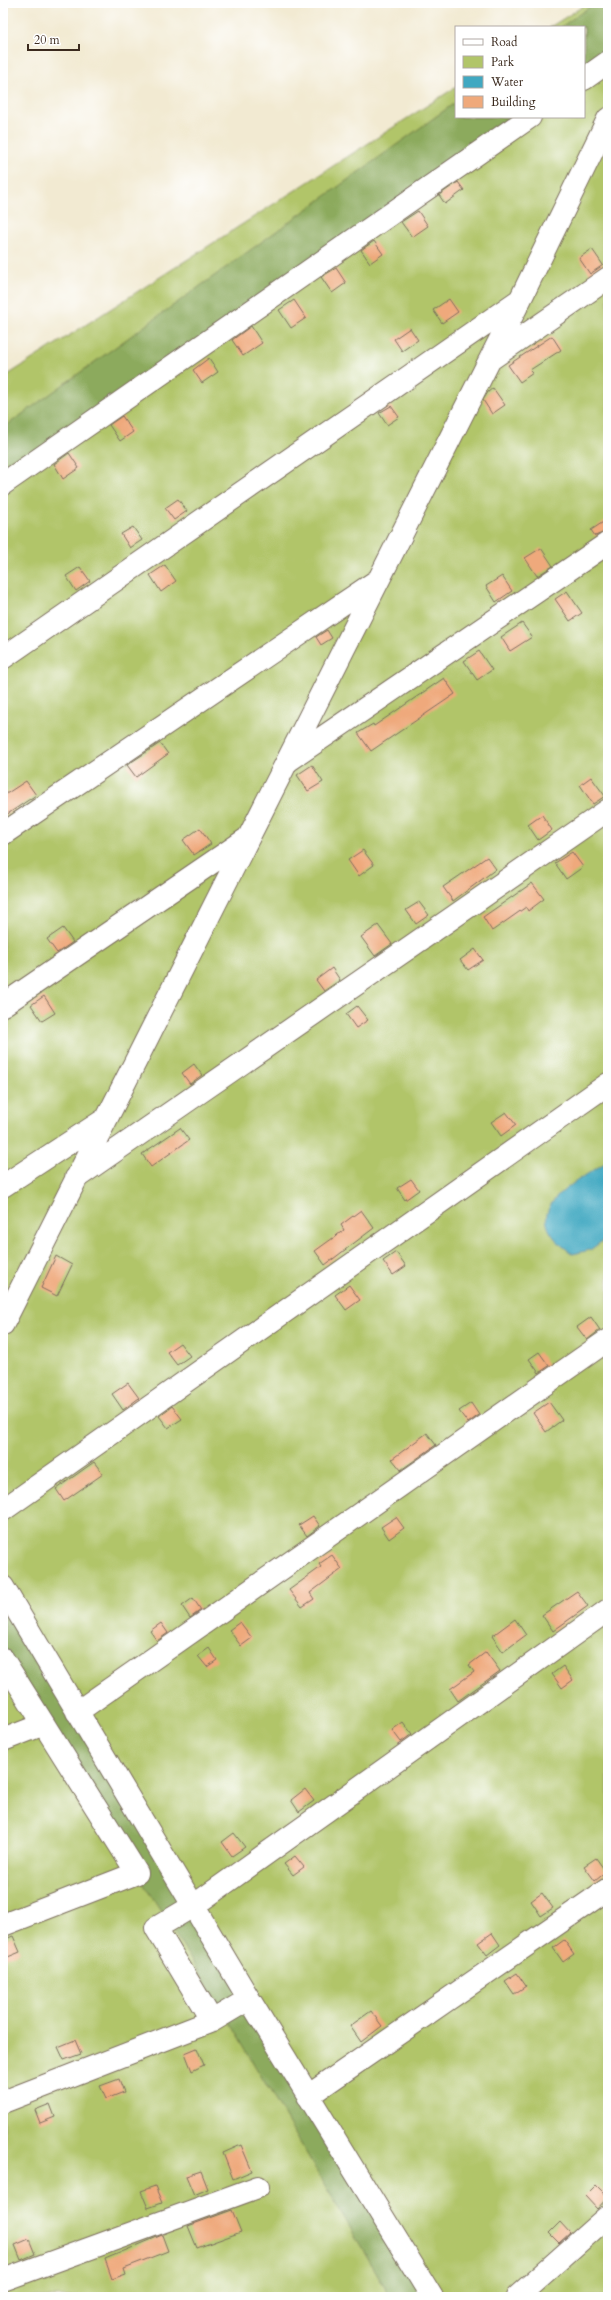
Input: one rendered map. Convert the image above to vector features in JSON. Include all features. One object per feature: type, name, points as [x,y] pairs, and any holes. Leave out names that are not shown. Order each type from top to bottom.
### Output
[{"type":"street","points":[[585,78],[608,62]]},
{"type":"street","points":[[3,484],[529,118]]},
{"type":"street","points":[[3,1324],[520,300],[608,118]]},
{"type":"street","points":[[489,360],[608,278]]},
{"type":"street","points":[[3,658],[520,300]]},
{"type":"street","points":[[286,762],[608,543]]},
{"type":"street","points":[[3,834],[379,579]]},
{"type":"street","points":[[75,1179],[608,810]]},
{"type":"street","points":[[3,1004],[248,837]]},
{"type":"street","points":[[3,1510],[608,1084]]},
{"type":"street","points":[[3,1186],[105,1120]]},
{"type":"street","points":[[77,1712],[608,1340]]},
{"type":"street","points":[[3,1588],[249,1999],[432,2297]]},
{"type":"street","points":[[212,2021],[156,1928],[193,1906],[608,1610]]},
{"type":"street","points":[[3,1659],[137,1873],[3,1925]]},
{"type":"street","points":[[3,1740],[44,1724]]},
{"type":"street","points":[[308,2096],[608,1889]]},
{"type":"street","points":[[3,2102],[212,2021],[249,1999]]},
{"type":"street","points":[[3,2280],[258,2186]]},
{"type":"street","points":[[517,2297],[608,2216]]},
{"type":"green space","points":[[588,3],[608,3],[608,2297],[3,2297],[3,378],[455,88],[455,118],[585,118],[585,26],[552,26]]},
{"type":"green space","points":[[595,3],[608,3],[608,55],[585,71],[585,26],[562,26]]},
{"type":"green space","points":[[455,103],[455,118],[518,118],[3,480],[3,428]]},
{"type":"green space","points":[[3,1587],[432,2297],[391,2297],[218,2003],[3,1659]]},
{"type":"water","points":[[608,1161],[608,1237],[590,1250],[573,1254],[555,1239],[547,1225],[547,1213],[553,1201],[564,1190]]},
{"type":"building","points":[[458,182],[464,190],[445,204],[439,195]]},
{"type":"building","points":[[418,211],[428,226],[412,237],[401,222]]},
{"type":"building","points":[[374,241],[383,254],[370,263],[361,250]]},
{"type":"building","points":[[592,249],[603,265],[590,274],[579,258]]},
{"type":"building","points":[[336,268],[346,283],[332,293],[321,277]]},
{"type":"building","points":[[449,299],[458,312],[442,323],[433,310]]},
{"type":"building","points":[[294,300],[306,318],[291,328],[279,310]]},
{"type":"building","points":[[251,326],[262,343],[243,356],[232,340]]},
{"type":"building","points":[[410,328],[418,340],[402,351],[394,339]]},
{"type":"building","points":[[552,336],[561,350],[530,370],[533,373],[520,382],[508,365]]},
{"type":"building","points":[[209,358],[218,372],[202,383],[193,370]]},
{"type":"building","points":[[493,388],[505,405],[492,414],[483,400],[488,392]]},
{"type":"building","points":[[391,406],[399,417],[387,425],[379,413]]},
{"type":"building","points":[[122,416],[133,432],[120,441],[109,425]]},
{"type":"building","points":[[69,453],[79,468],[63,479],[54,464]]},
{"type":"building","points":[[178,499],[187,511],[174,520],[165,508]]},
{"type":"building","points":[[608,519],[608,531],[595,536],[591,530]]},
{"type":"building","points":[[133,527],[142,540],[130,548],[121,534]]},
{"type":"building","points":[[541,548],[553,566],[537,576],[525,558]]},
{"type":"building","points":[[165,565],[176,581],[161,592],[150,575]]},
{"type":"building","points":[[80,567],[90,581],[76,591],[66,576]]},
{"type":"building","points":[[502,576],[512,591],[496,602],[486,586]]},
{"type":"building","points":[[567,591],[582,613],[570,621],[555,599]]},
{"type":"building","points":[[522,623],[532,637],[510,651],[501,637]]},
{"type":"building","points":[[327,630],[332,638],[321,645],[316,637]]},
{"type":"building","points":[[479,651],[492,670],[477,680],[464,661]]},
{"type":"building","points":[[444,678],[455,694],[371,751],[358,733],[373,724],[374,726]]},
{"type":"building","points":[[160,743],[168,754],[136,777],[127,765]]},
{"type":"building","points":[[312,765],[323,782],[308,791],[297,775]]},
{"type":"building","points":[[591,777],[605,796],[593,804],[580,785]]},
{"type":"building","points":[[26,781],[36,795],[3,817],[3,796]]},
{"type":"building","points":[[542,815],[552,830],[538,840],[528,825]]},
{"type":"building","points":[[200,828],[211,844],[194,855],[183,840]]},
{"type":"building","points":[[363,850],[374,865],[359,876],[348,860]]},
{"type":"building","points":[[572,852],[583,867],[566,879],[555,863]]},
{"type":"building","points":[[487,857],[496,869],[453,901],[443,887]]},
{"type":"building","points":[[532,883],[544,899],[528,911],[526,907],[492,931],[483,917]]},
{"type":"building","points":[[419,902],[429,915],[416,924],[406,910]]},
{"type":"building","points":[[378,925],[392,944],[375,956],[361,937]]},
{"type":"building","points":[[63,928],[73,942],[57,953],[47,939]]},
{"type":"building","points":[[475,949],[483,960],[468,970],[460,960]]},
{"type":"building","points":[[332,968],[340,980],[324,991],[316,980]]},
{"type":"building","points":[[44,996],[55,1013],[42,1021],[31,1005]]},
{"type":"building","points":[[357,1006],[368,1020],[356,1028],[346,1014]]},
{"type":"building","points":[[194,1064],[202,1075],[190,1084],[182,1073]]},
{"type":"building","points":[[506,1112],[516,1125],[501,1136],[491,1122]]},
{"type":"building","points":[[180,1128],[189,1140],[151,1167],[142,1154]]},
{"type":"building","points":[[411,1179],[419,1190],[405,1200],[397,1188]]},
{"type":"building","points":[[361,1210],[374,1228],[325,1265],[315,1251],[344,1230],[341,1225]]},
{"type":"building","points":[[396,1252],[406,1266],[393,1275],[383,1261]]},
{"type":"building","points":[[56,1256],[72,1265],[57,1296],[41,1288]]},
{"type":"building","points":[[349,1285],[360,1300],[346,1310],[335,1295]]},
{"type":"building","points":[[591,1317],[600,1330],[587,1340],[577,1327]]},
{"type":"building","points":[[180,1343],[190,1356],[177,1365],[167,1352]]},
{"type":"building","points":[[539,1352],[549,1366],[539,1373],[529,1359]]},
{"type":"building","points":[[128,1383],[139,1398],[123,1410],[112,1394]]},
{"type":"building","points":[[549,1402],[562,1420],[546,1432],[533,1413]]},
{"type":"building","points":[[471,1403],[479,1415],[468,1423],[459,1411]]},
{"type":"building","points":[[172,1406],[182,1419],[168,1428],[159,1416]]},
{"type":"building","points":[[427,1433],[436,1445],[401,1470],[392,1459]]},
{"type":"building","points":[[94,1462],[103,1474],[64,1501],[56,1489]]},
{"type":"building","points":[[313,1516],[320,1526],[307,1536],[299,1525]]},
{"type":"building","points":[[396,1517],[404,1528],[389,1539],[381,1527]]},
{"type":"building","points":[[332,1555],[342,1569],[310,1593],[314,1599],[302,1607],[289,1590],[321,1567],[319,1564]]},
{"type":"building","points":[[577,1591],[588,1606],[553,1631],[542,1615]]},
{"type":"building","points":[[193,1598],[201,1610],[190,1618],[182,1606]]},
{"type":"building","points":[[515,1619],[526,1635],[503,1652],[492,1636]]},
{"type":"building","points":[[240,1622],[252,1638],[241,1646],[229,1630]]},
{"type":"building","points":[[161,1623],[168,1633],[157,1641],[150,1631]]},
{"type":"building","points":[[209,1648],[217,1660],[207,1667],[198,1656]]},
{"type":"building","points":[[486,1652],[500,1671],[458,1701],[450,1689],[474,1672],[469,1665]]},
{"type":"building","points":[[563,1666],[573,1680],[562,1688],[552,1674]]},
{"type":"building","points":[[403,1722],[412,1734],[401,1742],[392,1730]]},
{"type":"building","points":[[305,1789],[314,1801],[299,1812],[291,1800]]},
{"type":"building","points":[[234,1833],[245,1847],[232,1856],[222,1842]]},
{"type":"building","points":[[295,1856],[304,1867],[293,1875],[284,1864]]},
{"type":"building","points":[[596,1858],[606,1872],[595,1881],[584,1866]]},
{"type":"building","points":[[542,1893],[553,1908],[541,1916],[531,1901]]},
{"type":"building","points":[[492,1933],[500,1945],[487,1955],[478,1943]]},
{"type":"building","points":[[13,1936],[20,1952],[3,1959],[3,1940]]},
{"type":"building","points":[[564,1940],[574,1954],[563,1962],[553,1948]]},
{"type":"building","points":[[517,1973],[526,1986],[514,1994],[505,1981]]},
{"type":"building","points":[[371,2011],[382,2026],[361,2042],[350,2026]]},
{"type":"building","points":[[75,2040],[81,2054],[64,2060],[58,2047]]},
{"type":"building","points":[[197,2048],[204,2065],[192,2071],[185,2053]]},
{"type":"building","points":[[119,2079],[124,2092],[106,2099],[100,2086]]},
{"type":"building","points":[[50,2104],[55,2117],[40,2123],[35,2110]]},
{"type":"building","points":[[241,2145],[252,2171],[233,2179],[223,2153]]},
{"type":"building","points":[[201,2171],[208,2189],[194,2195],[186,2176]]},
{"type":"building","points":[[596,2185],[608,2197],[597,2209],[585,2196]]},
{"type":"building","points":[[155,2186],[162,2203],[148,2208],[141,2191]]},
{"type":"building","points":[[232,2210],[241,2232],[197,2248],[188,2226]]},
{"type":"building","points":[[560,2222],[570,2233],[559,2243],[549,2233]]},
{"type":"building","points":[[162,2235],[168,2251],[124,2268],[126,2274],[112,2279],[105,2259]]},
{"type":"building","points":[[29,2239],[35,2254],[21,2260],[15,2245]]}]
